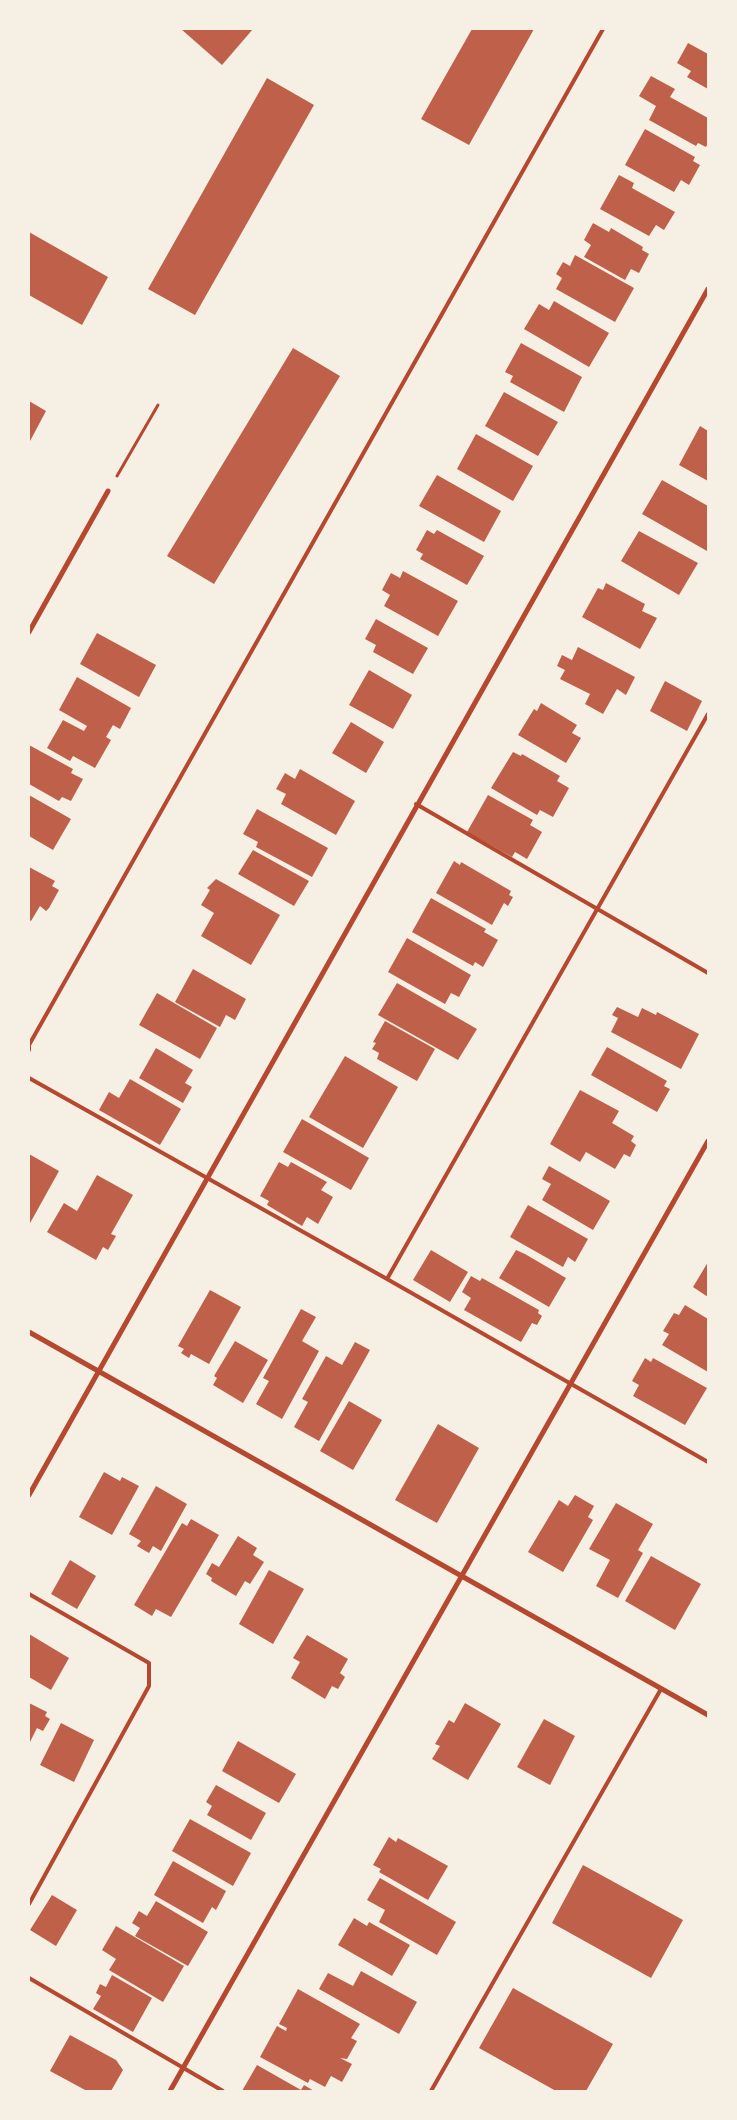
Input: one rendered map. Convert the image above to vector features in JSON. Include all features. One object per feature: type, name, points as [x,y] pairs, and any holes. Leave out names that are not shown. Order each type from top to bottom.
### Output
[{"type":"street","points":[[29,1495],[416,804],[708,289]]},
{"type":"street","points":[[29,632],[108,491]]},
{"type":"street","points":[[170,2091],[708,1141]]},
{"type":"street","points":[[29,1332],[708,1715]]},
{"type":"lane","points":[[29,1050],[29,1046],[603,29]]},
{"type":"lane","points":[[387,1279],[708,714]]},
{"type":"lane","points":[[416,804],[708,973]]},
{"type":"lane","points":[[29,1078],[708,1462]]},
{"type":"lane","points":[[29,1594],[149,1663],[149,1686],[29,1904]]},
{"type":"lane","points":[[431,2091],[661,1689]]},
{"type":"lane","points":[[29,1978],[223,2091]]},
{"type":"path","points":[[108,491],[158,405]]},
{"type":"building","points":[[181,29],[253,29],[222,65]]},
{"type":"building","points":[[472,29],[534,29],[469,145],[421,119]]},
{"type":"building","points":[[688,43],[708,54],[708,89],[687,77],[691,71],[677,63]]},
{"type":"building","points":[[651,76],[675,89],[670,97],[708,118],[708,143],[706,147],[698,143],[696,146],[649,120],[656,106],[639,96]]},
{"type":"building","points":[[267,78],[314,105],[195,315],[148,289]]},
{"type":"building","points":[[645,129],[695,157],[693,161],[700,165],[689,185],[681,180],[674,192],[625,165]]},
{"type":"building","points":[[619,175],[634,183],[632,188],[675,212],[664,230],[656,225],[649,236],[600,209]]},
{"type":"building","points":[[593,223],[609,232],[611,228],[643,247],[642,250],[649,254],[639,273],[631,269],[625,280],[584,257],[591,245],[584,240]]},
{"type":"building","points":[[29,232],[108,277],[82,325],[29,295]]},
{"type":"building","points":[[575,255],[634,288],[615,322],[556,289],[562,278],[556,274],[563,262],[570,266]]},
{"type":"building","points":[[554,301],[609,333],[589,367],[524,329],[539,304],[549,310]]},
{"type":"building","points":[[521,343],[582,377],[564,412],[510,382],[513,376],[505,372]]},
{"type":"building","points":[[293,348],[340,376],[214,584],[167,556]]},
{"type":"building","points":[[504,392],[558,422],[538,456],[485,426]]},
{"type":"building","points":[[29,401],[46,411],[29,443]]},
{"type":"building","points":[[700,426],[708,431],[708,481],[679,465]]},
{"type":"building","points":[[476,434],[533,466],[513,501],[457,469]]},
{"type":"building","points":[[437,475],[501,511],[484,542],[419,506]]},
{"type":"building","points":[[662,480],[708,506],[707,551],[642,514]]},
{"type":"building","points":[[427,530],[434,534],[437,530],[484,556],[467,585],[420,559],[423,554],[416,550]]},
{"type":"building","points":[[639,531],[698,563],[679,595],[621,561]]},
{"type":"building","points":[[403,571],[458,601],[438,636],[384,606],[390,595],[382,590],[391,573],[400,578]]},
{"type":"building","points":[[606,583],[645,604],[642,611],[657,618],[640,649],[582,617],[598,588],[603,590]]},
{"type":"building","points":[[376,619],[428,648],[413,674],[373,652],[376,645],[365,639]]},
{"type":"building","points":[[97,633],[156,665],[139,697],[80,664]]},
{"type":"building","points":[[578,647],[635,677],[626,695],[617,689],[603,714],[585,704],[590,694],[560,679],[565,670],[557,666],[562,655],[572,660]]},
{"type":"building","points":[[369,670],[412,695],[393,729],[349,705]]},
{"type":"building","points":[[77,677],[131,708],[120,729],[113,725],[106,737],[111,740],[95,768],[73,756],[70,761],[47,748],[63,720],[84,731],[87,726],[59,710]]},
{"type":"building","points":[[665,681],[702,701],[687,731],[650,711]]},
{"type":"building","points":[[541,703],[577,725],[572,733],[581,738],[566,763],[518,735],[534,709],[537,711]]},
{"type":"building","points":[[351,722],[384,742],[366,773],[332,753]]},
{"type":"building","points":[[29,745],[73,769],[71,773],[83,779],[71,801],[62,797],[59,801],[29,784]]},
{"type":"building","points":[[513,752],[521,756],[522,754],[560,776],[557,781],[569,788],[553,817],[540,810],[537,815],[491,788]]},
{"type":"building","points":[[300,769],[355,801],[336,835],[281,804],[286,794],[276,789],[285,773],[295,779]]},
{"type":"building","points":[[29,795],[71,819],[53,850],[29,836]]},
{"type":"building","points":[[488,795],[533,820],[530,825],[542,832],[527,859],[515,852],[512,857],[467,832]]},
{"type":"building","points":[[257,809],[328,848],[312,877],[256,847],[258,842],[243,834]]},
{"type":"building","points":[[253,850],[309,881],[294,906],[238,874]]},
{"type":"building","points":[[454,861],[460,865],[461,862],[511,891],[509,895],[513,897],[508,906],[504,903],[492,925],[436,893]]},
{"type":"building","points":[[29,867],[55,881],[52,886],[59,890],[49,908],[46,911],[40,906],[31,921],[29,920]]},
{"type":"building","points":[[216,879],[280,915],[251,965],[201,936],[214,913],[201,905],[210,890],[207,888]]},
{"type":"building","points":[[431,898],[486,929],[484,932],[498,940],[483,967],[475,962],[473,966],[412,932]]},
{"type":"building","points":[[407,938],[471,975],[459,997],[451,993],[445,1004],[388,972]]},
{"type":"building","points":[[193,969],[246,999],[235,1020],[226,1015],[220,1027],[175,1002]]},
{"type":"building","points":[[397,983],[477,1029],[458,1060],[378,1015]]},
{"type":"building","points":[[157,993],[217,1028],[200,1059],[139,1025]]},
{"type":"building","points":[[617,1007],[638,1017],[642,1008],[656,1015],[657,1012],[699,1034],[681,1069],[611,1032],[618,1018],[612,1015]]},
{"type":"building","points":[[385,1021],[435,1049],[417,1081],[377,1059],[379,1053],[372,1049],[376,1043],[373,1042]]},
{"type":"building","points":[[607,1047],[667,1081],[664,1086],[670,1089],[657,1112],[591,1075]]},
{"type":"building","points":[[156,1048],[193,1070],[185,1083],[192,1087],[183,1103],[139,1078]]},
{"type":"building","points":[[345,1056],[398,1087],[363,1148],[309,1117]]},
{"type":"building","points":[[130,1079],[181,1109],[160,1145],[99,1110],[109,1092],[119,1098]]},
{"type":"building","points":[[580,1090],[619,1111],[612,1123],[634,1136],[631,1141],[636,1145],[630,1157],[624,1154],[615,1169],[586,1152],[580,1162],[550,1144]]},
{"type":"building","points":[[302,1119],[369,1158],[351,1190],[283,1152]]},
{"type":"building","points":[[29,1154],[59,1171],[29,1225]]},
{"type":"building","points":[[279,1162],[288,1167],[291,1162],[327,1182],[321,1190],[333,1197],[318,1224],[307,1217],[302,1226],[267,1205],[269,1201],[260,1196]]},
{"type":"building","points":[[549,1166],[610,1201],[593,1230],[542,1200],[551,1184],[542,1179]]},
{"type":"building","points":[[97,1175],[133,1195],[111,1234],[116,1236],[108,1250],[103,1247],[96,1260],[47,1232],[64,1203],[77,1211]]},
{"type":"building","points":[[528,1205],[588,1239],[575,1262],[568,1257],[563,1267],[510,1237]]},
{"type":"building","points":[[431,1250],[468,1272],[450,1302],[413,1280]]},
{"type":"building","points":[[516,1250],[566,1278],[549,1307],[499,1278]]},
{"type":"building","points":[[708,1262],[708,1297],[693,1287]]},
{"type":"building","points":[[471,1276],[480,1281],[482,1278],[539,1310],[538,1313],[542,1316],[537,1325],[532,1323],[521,1342],[464,1310],[471,1298],[462,1292]]},
{"type":"building","points":[[210,1290],[241,1307],[209,1364],[191,1354],[189,1358],[181,1353],[184,1349],[178,1346]]},
{"type":"building","points":[[685,1305],[708,1319],[708,1372],[662,1345],[669,1334],[663,1331],[674,1313],[679,1315]]},
{"type":"building","points":[[301,1309],[316,1317],[302,1341],[319,1351],[282,1419],[256,1404],[269,1381],[263,1378]]},
{"type":"building","points":[[235,1341],[268,1360],[243,1403],[213,1385],[217,1378],[214,1376]]},
{"type":"building","points":[[355,1342],[370,1350],[319,1441],[294,1427],[308,1402],[302,1399],[326,1356],[342,1365]]},
{"type":"building","points":[[645,1358],[651,1362],[653,1358],[707,1388],[685,1425],[633,1396],[639,1385],[632,1381]]},
{"type":"building","points":[[349,1401],[382,1420],[353,1470],[320,1451]]},
{"type":"building","points":[[438,1424],[479,1448],[437,1523],[395,1500]]},
{"type":"building","points":[[104,1472],[120,1481],[122,1477],[139,1486],[112,1535],[79,1517]]},
{"type":"building","points":[[156,1486],[187,1504],[161,1551],[153,1546],[149,1553],[137,1546],[141,1541],[129,1534]]},
{"type":"building","points":[[575,1495],[594,1506],[588,1517],[593,1520],[563,1572],[528,1552],[559,1500],[568,1506]]},
{"type":"building","points":[[616,1503],[653,1524],[638,1550],[643,1553],[618,1598],[596,1586],[610,1560],[589,1549]]},
{"type":"building","points":[[191,1519],[219,1535],[171,1617],[156,1609],[152,1616],[134,1605],[182,1523],[187,1526]]},
{"type":"building","points":[[238,1536],[257,1548],[253,1555],[264,1562],[250,1584],[245,1581],[236,1596],[211,1581],[212,1578],[206,1574],[212,1563],[219,1567]]},
{"type":"building","points":[[651,1556],[701,1584],[675,1630],[625,1601]]},
{"type":"building","points":[[70,1560],[96,1576],[77,1609],[51,1594]]},
{"type":"building","points":[[269,1570],[304,1589],[273,1644],[239,1624]]},
{"type":"building","points":[[29,1634],[69,1658],[51,1690],[29,1677]]},
{"type":"building","points":[[307,1635],[348,1659],[340,1673],[345,1677],[338,1689],[332,1686],[325,1699],[291,1678],[300,1662],[293,1658]]},
{"type":"building","points":[[29,1703],[47,1712],[45,1716],[50,1719],[43,1731],[37,1728],[29,1744]]},
{"type":"building","points":[[465,1703],[501,1724],[468,1780],[432,1759],[440,1746],[435,1744],[449,1720],[454,1723]]},
{"type":"building","points":[[544,1719],[575,1736],[550,1785],[517,1767]]},
{"type":"building","points":[[61,1723],[94,1740],[74,1782],[40,1765]]},
{"type":"building","points":[[238,1741],[296,1774],[279,1803],[222,1771]]},
{"type":"building","points":[[216,1785],[266,1813],[251,1840],[207,1815],[212,1806],[206,1802]]},
{"type":"building","points":[[190,1819],[251,1853],[233,1886],[172,1851]]},
{"type":"building","points":[[389,1837],[396,1842],[398,1838],[448,1866],[428,1900],[379,1872],[381,1869],[373,1865]]},
{"type":"building","points":[[173,1861],[226,1891],[216,1910],[212,1907],[203,1923],[154,1895]]},
{"type":"building","points":[[583,1865],[683,1920],[651,1978],[552,1923]]},
{"type":"building","points":[[380,1878],[456,1922],[437,1955],[379,1922],[385,1910],[367,1900]]},
{"type":"building","points":[[52,1895],[77,1910],[56,1946],[30,1930]]},
{"type":"building","points":[[156,1901],[208,1932],[188,1966],[135,1936],[140,1928],[132,1923],[139,1911],[147,1916]]},
{"type":"building","points":[[354,1918],[367,1926],[369,1922],[410,1945],[392,1976],[338,1945]]},
{"type":"building","points":[[116,1926],[184,1966],[163,2002],[109,1970],[116,1959],[102,1950]]},
{"type":"building","points":[[361,1971],[417,2002],[399,2034],[319,1989],[328,1973],[353,1986]]},
{"type":"building","points":[[112,1975],[152,1998],[133,2032],[93,2009],[101,1996],[96,1993],[100,1984],[106,1987]]},
{"type":"building","points":[[513,1988],[613,2044],[586,2091],[556,2091],[479,2048]]},
{"type":"building","points":[[298,1989],[360,2024],[351,2038],[357,2041],[347,2059],[340,2058],[352,2064],[342,2082],[331,2076],[325,2087],[310,2079],[308,2083],[260,2057],[277,2026],[286,2031],[287,2028],[279,2024]]},
{"type":"building","points":[[70,2035],[116,2060],[123,2070],[111,2091],[87,2091],[50,2071]]},
{"type":"building","points":[[257,2065],[301,2090],[304,2085],[314,2091],[242,2091]]}]
